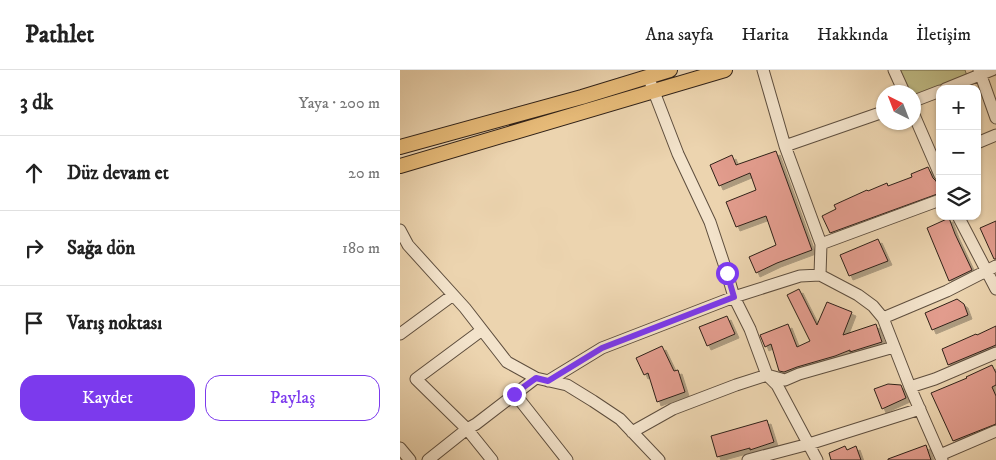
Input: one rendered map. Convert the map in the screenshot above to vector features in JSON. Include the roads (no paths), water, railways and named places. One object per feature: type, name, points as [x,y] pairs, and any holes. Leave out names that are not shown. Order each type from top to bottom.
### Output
[{"type":"main road","points":[[400,146],[582,97],[670,70]]},
{"type":"main road","points":[[400,166],[725,70]]},
{"type":"street","points":[[762,70],[785,146],[822,244],[820,275]]},
{"type":"street","points":[[894,70],[901,85]]},
{"type":"street","points":[[953,85],[980,72],[992,70]]},
{"type":"street","points":[[980,72],[996,118]]},
{"type":"street","points":[[649,76],[653,92],[678,154],[710,222],[734,297],[750,329],[767,375],[777,385],[817,460]]},
{"type":"street","points":[[921,98],[936,93]]},
{"type":"street","points":[[785,146],[876,115]]},
{"type":"street","points":[[921,128],[936,157]]},
{"type":"street","points":[[981,141],[996,135]]},
{"type":"street","points":[[822,244],[936,201]]},
{"type":"street","points":[[961,220],[991,268],[996,288]]},
{"type":"street","points":[[402,237],[453,295],[507,362],[536,378],[567,385],[593,401],[620,419],[659,460]]},
{"type":"street","points":[[883,318],[947,291],[991,268]]},
{"type":"street","points":[[548,381],[602,348],[734,297],[800,276],[820,275],[858,295],[873,306],[883,318],[941,458],[996,432]]},
{"type":"street","points":[[400,334],[453,295]]},
{"type":"street","points":[[482,330],[416,379],[467,429],[492,460]]},
{"type":"street","points":[[632,432],[674,410],[736,385],[767,375],[785,380],[798,374],[894,347]]},
{"type":"street","points":[[910,387],[996,353]]},
{"type":"street","points":[[428,460],[536,378]]},
{"type":"street","points":[[514,394],[567,460]]},
{"type":"street","points":[[748,460],[809,444],[920,408]]},
{"type":"street","points":[[400,448],[410,460]]}]
